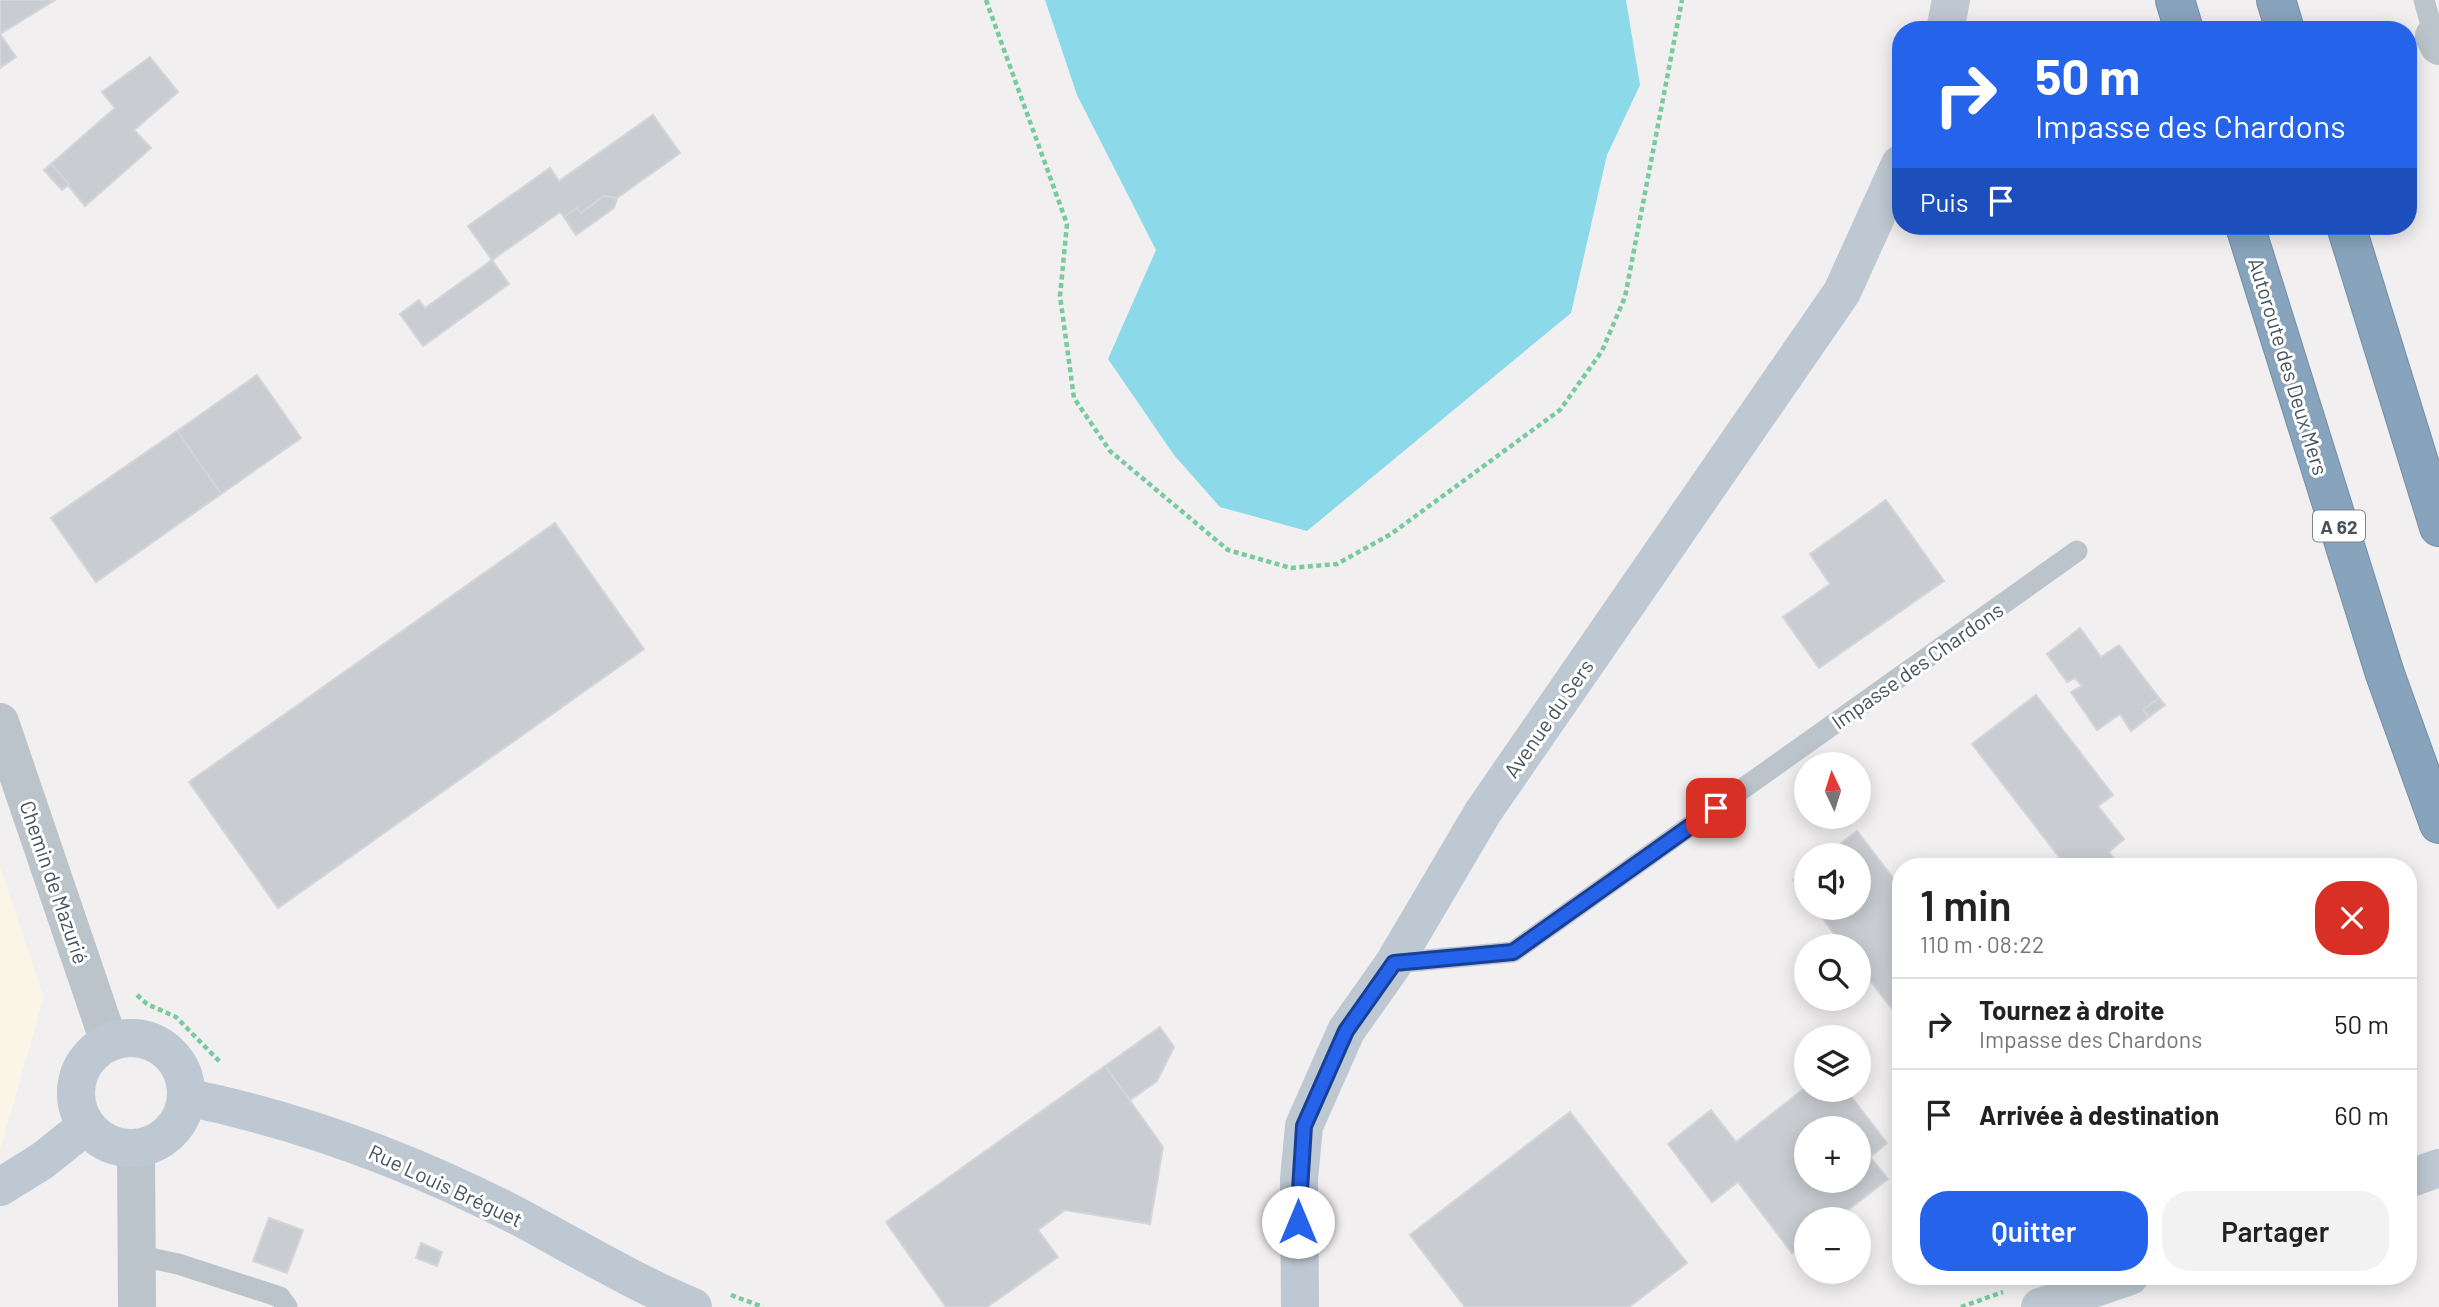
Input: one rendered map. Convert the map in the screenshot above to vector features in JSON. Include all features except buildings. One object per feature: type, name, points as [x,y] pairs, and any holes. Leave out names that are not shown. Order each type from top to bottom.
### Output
[{"type":"highway","points":[[2175,0],[2181,21]]},
{"type":"highway","points":[[2276,0],[2282,21]]},
{"type":"highway","name":"Autoroute des Deux Mers","points":[[2248,235],[2385,674],[2439,824]]},
{"type":"highway","points":[[2349,235],[2439,527]]},
{"type":"street","points":[[1947,21],[1951,0]]},
{"type":"street","name":"Avenue du Sers","points":[[1300,1307],[1299,1179],[1304,1126],[1346,1031],[1394,963],[1483,812],[1842,292],[1892,182]]},
{"type":"street","name":"Chemin de Mazurié","points":[[0,722],[109,1042]]},
{"type":"street","points":[[127,1038],[146,1040],[163,1048],[176,1061],[184,1079],[186,1097],[181,1116],[170,1132],[154,1143],[136,1148],[108,1143],[86,1126],[75,1095],[77,1079],[95,1051],[109,1042],[127,1038]]},
{"type":"street","name":"Rue Louis Bréguet","points":[[186,1097],[300,1124],[358,1145],[506,1211],[642,1285],[693,1307]]},
{"type":"street","points":[[0,1187],[41,1161],[86,1126]]},
{"type":"street","points":[[136,1148],[137,1307]]},
{"type":"street","points":[[2040,1307],[2104,1285]]},
{"type":"lane","points":[[2424,0],[2437,38]]},
{"type":"lane","name":"Impasse des Chardons","points":[[1394,963],[1513,952],[2077,551]]},
{"type":"lane","points":[[136,1255],[178,1264],[280,1297],[287,1307]]},
{"type":"path","points":[[986,0],[1067,224],[1060,296],[1074,398],[1110,451],[1227,550],[1291,568],[1337,565],[1391,534],[1560,410],[1602,351],[1625,297],[1682,0]]},
{"type":"shaded area","points":[[0,866],[44,997],[0,1151]]},
{"type":"water","points":[[1045,0],[1626,0],[1640,85],[1607,155],[1571,313],[1307,531],[1220,507],[1174,455],[1108,359],[1156,250],[1077,95]]},
{"type":"route","points":[[1298,1222],[1304,1126],[1346,1031],[1394,963],[1513,952],[1716,808]]}]
